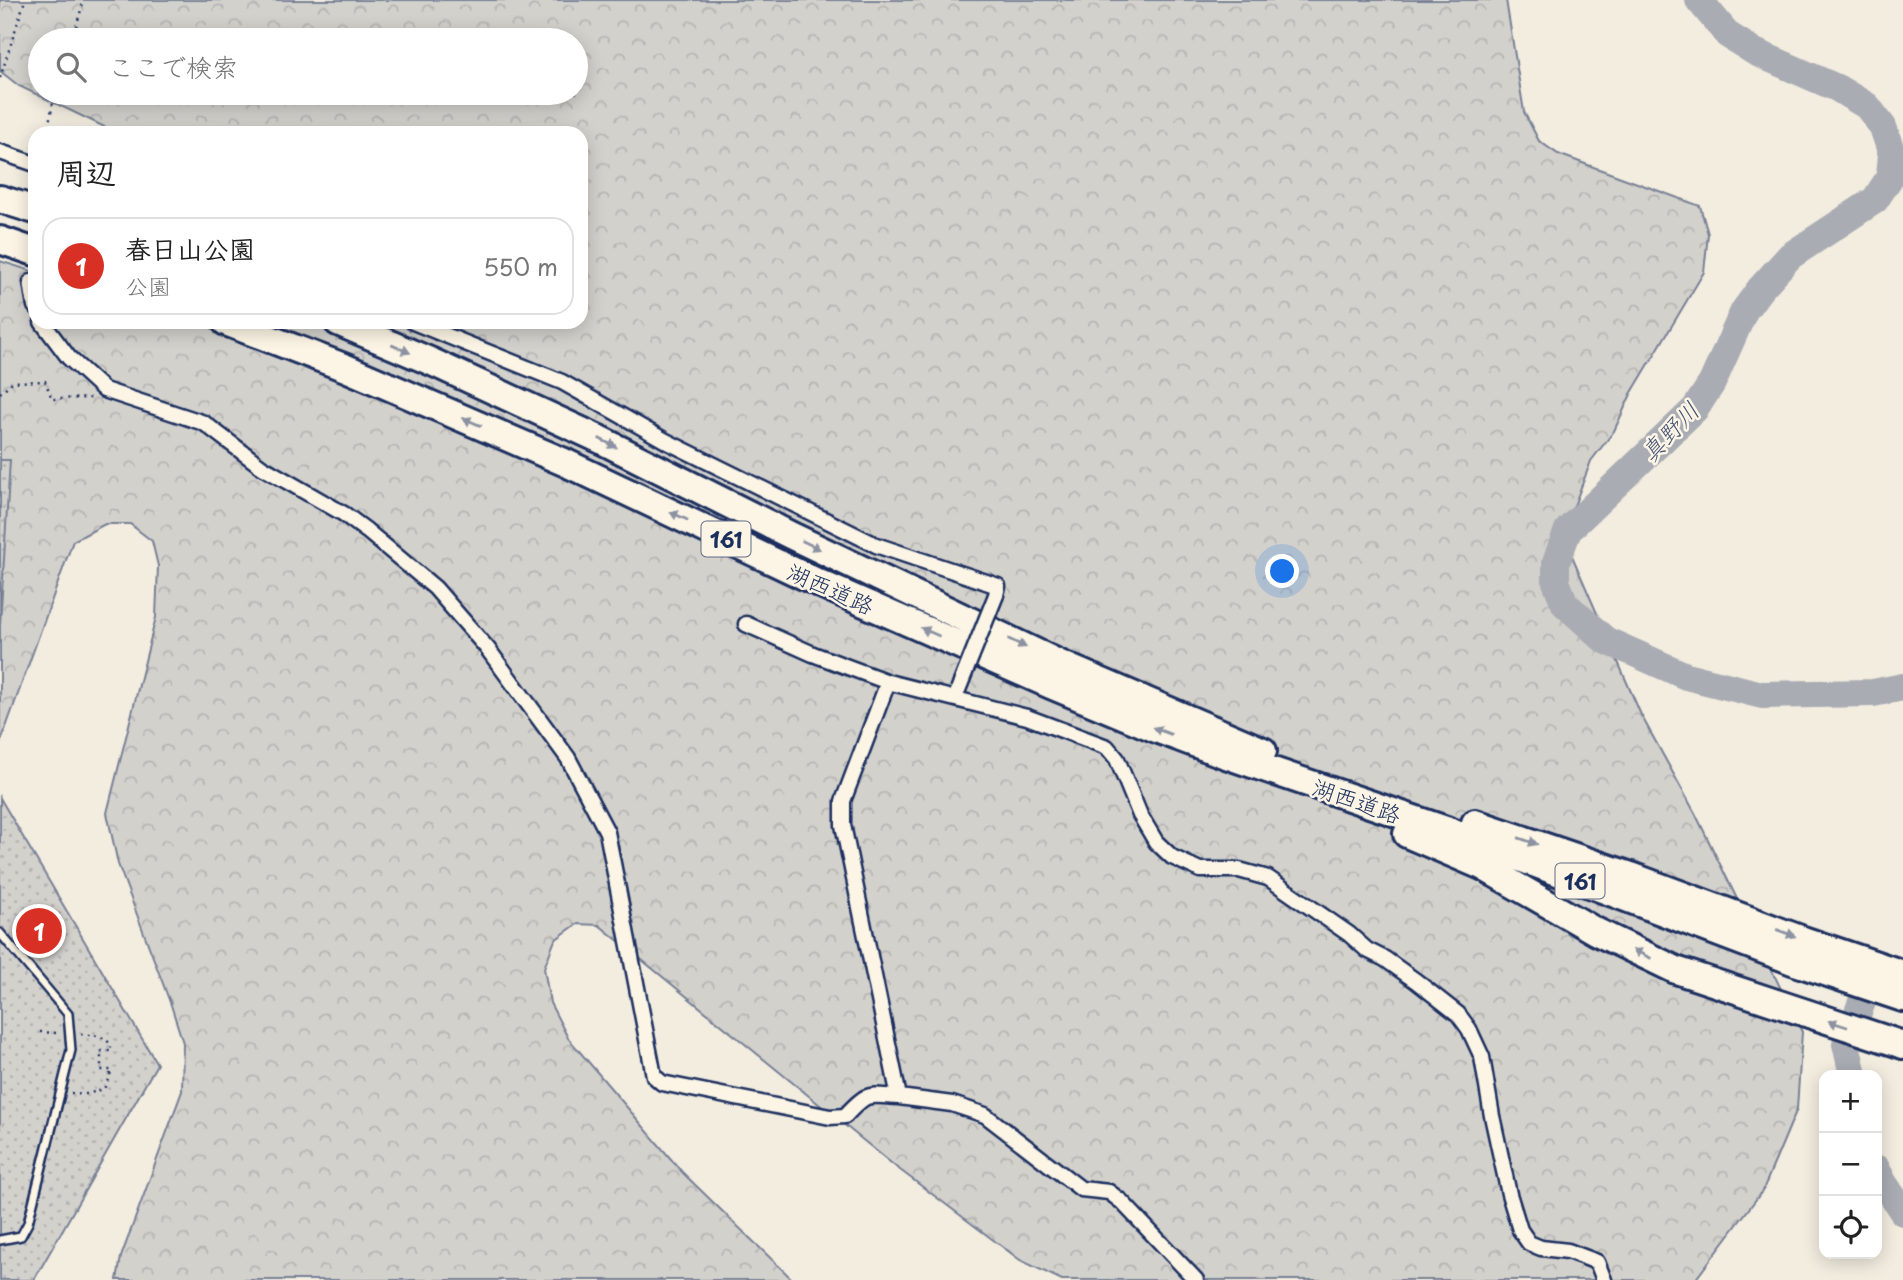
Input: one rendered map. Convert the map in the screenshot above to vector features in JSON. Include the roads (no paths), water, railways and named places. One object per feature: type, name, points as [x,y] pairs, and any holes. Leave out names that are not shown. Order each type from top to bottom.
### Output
[{"type":"highway","points":[[0,199],[28,209]]},
{"type":"highway","points":[[0,240],[28,250]]},
{"type":"highway","name":"湖西道路","points":[[244,329],[346,368],[552,456],[821,584],[1051,685],[1229,746],[1446,830],[1718,921],[1837,977],[1903,998]]},
{"type":"highway","name":"湖西道路","points":[[354,329],[599,439],[790,535],[1229,746]]},
{"type":"highway","points":[[1229,746],[1433,809],[1631,876],[1718,921],[1903,974]]},
{"type":"highway","points":[[1229,746],[1482,866],[1595,931],[1663,964],[1903,1045]]},
{"type":"street","points":[[0,152],[28,162]]},
{"type":"street","points":[[47,329],[69,358],[104,390],[204,423],[262,467],[344,514],[368,531],[435,588],[487,648],[568,758],[607,832],[654,1076],[662,1083],[830,1117],[845,1116],[867,1095],[952,1104],[985,1115],[1082,1189],[1110,1192],[1196,1280]]},
{"type":"street","points":[[430,329],[562,382],[666,441],[876,545],[998,586],[956,695]]},
{"type":"street","points":[[746,624],[813,654],[888,682],[956,695],[1027,717],[1107,747],[1116,759],[1140,815],[1156,842],[1172,857],[1200,870],[1239,870],[1268,878],[1349,934],[1367,950],[1406,974],[1458,1014],[1469,1029],[1482,1056],[1509,1194],[1520,1230],[1529,1243],[1541,1248],[1568,1251],[1597,1262],[1604,1280]]},
{"type":"street","points":[[888,682],[843,801],[844,825],[899,1097]]},
{"type":"lane","points":[[0,933],[68,1014],[71,1050],[29,1223],[21,1236],[0,1240]]},
{"type":"waterway","name":"真野川","points":[[1699,0],[1728,35],[1755,52],[1837,88],[1867,106],[1883,127],[1892,154],[1890,177],[1875,200],[1790,256],[1760,289],[1744,311],[1712,383],[1695,409],[1568,530],[1556,562],[1556,582],[1565,604],[1605,640],[1686,676],[1762,695],[1873,693],[1903,687]]},
{"type":"waterway","name":"真野川","points":[[1852,1070],[1846,1044],[1868,986],[1890,980]]},
{"type":"waterway","name":"真野川","points":[[1882,1180],[1903,1212]]},
{"type":"place","name":"春日山公園","points":[[39,931]]}]
